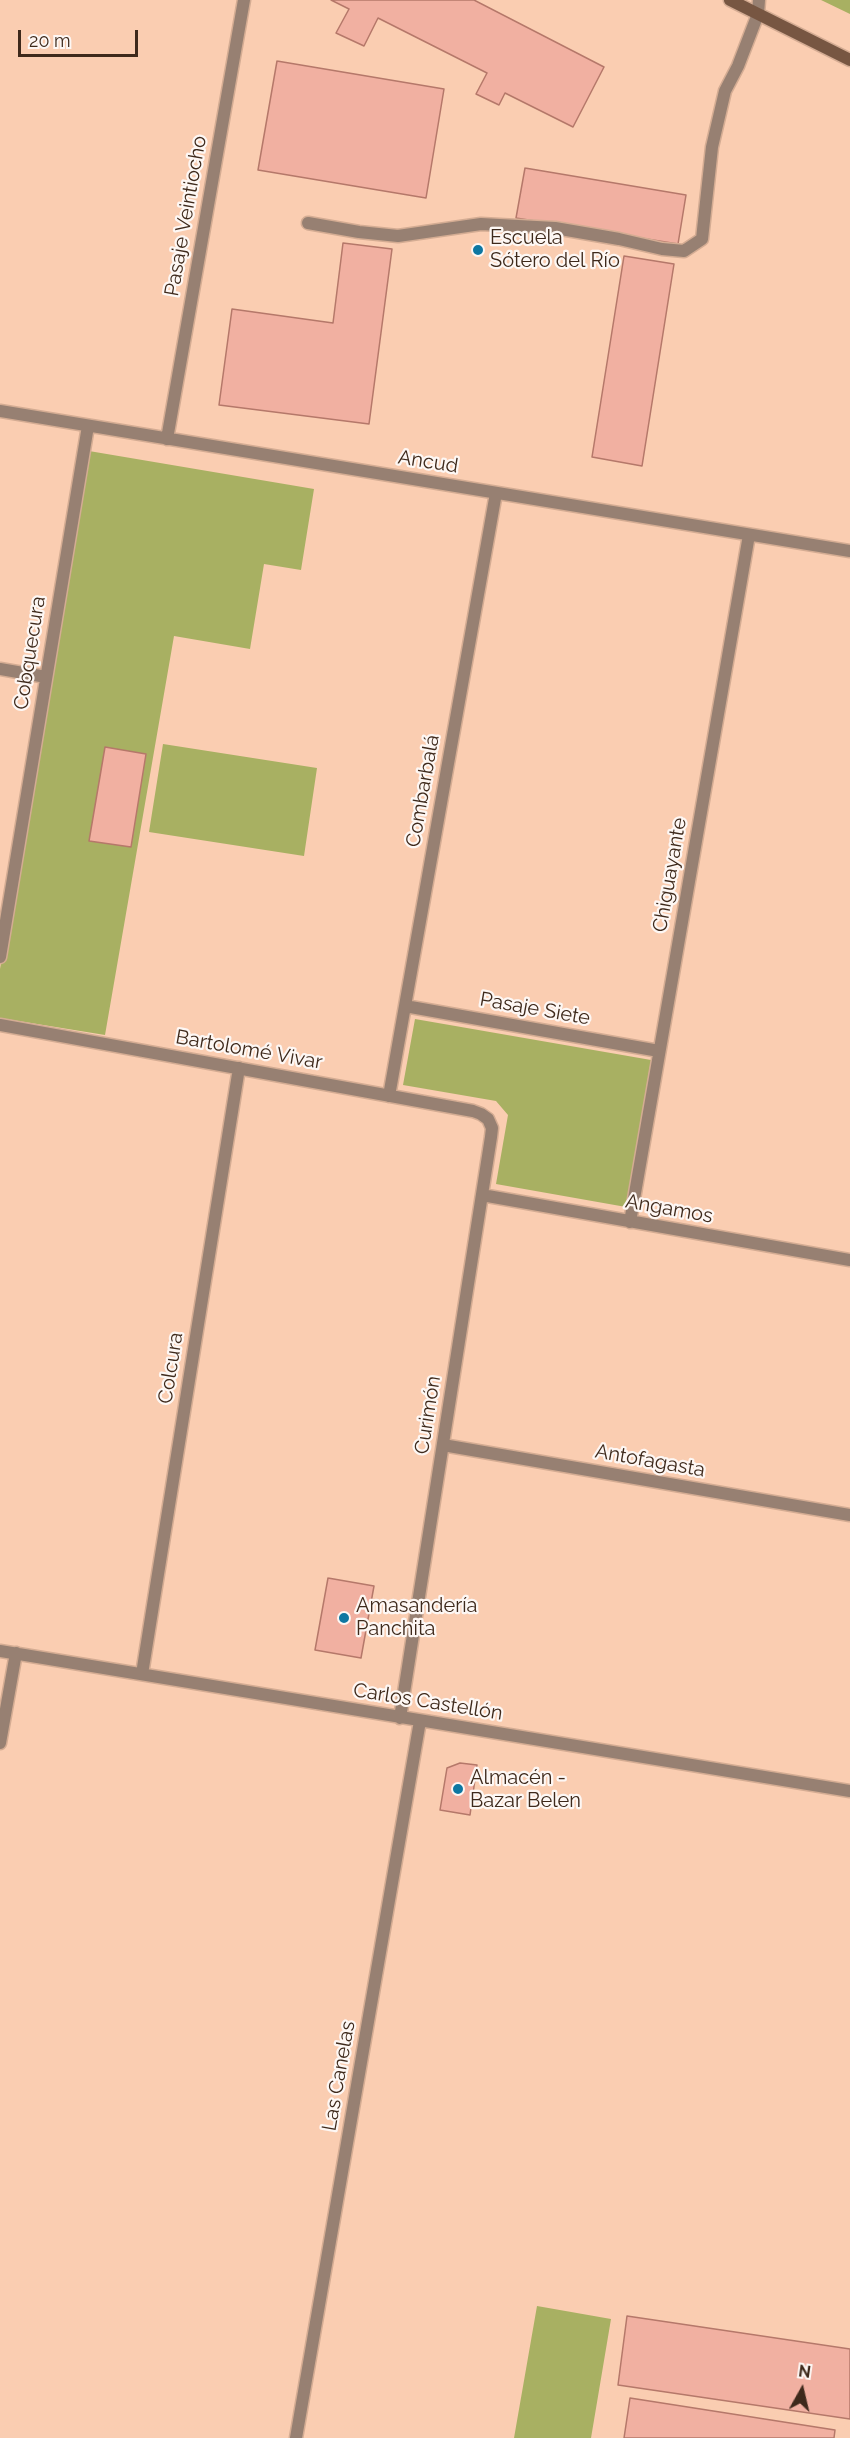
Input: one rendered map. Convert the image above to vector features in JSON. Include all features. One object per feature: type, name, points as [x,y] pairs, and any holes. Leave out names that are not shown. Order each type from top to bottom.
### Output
[{"type":"main road","points":[[730,0],[850,60]]},
{"type":"street","name":"Pasaje Veintiocho","points":[[167,439],[244,0]]},
{"type":"street","points":[[308,223],[399,236],[481,224],[555,228],[684,251],[702,239],[712,147],[725,91],[738,66],[758,14],[759,0]]},
{"type":"street","name":"Ancud","points":[[0,411],[850,551]]},
{"type":"street","name":"Cobquecura","points":[[0,957],[88,426]]},
{"type":"street","name":"Combarbalá","points":[[388,1096],[496,493]]},
{"type":"street","name":"Chiguayante","points":[[630,1222],[749,534]]},
{"type":"street","points":[[0,669],[46,677]]},
{"type":"street","name":"Pasaje Siete","points":[[405,1006],[659,1051]]},
{"type":"street","name":"Bartolomé Vivar","points":[[0,1025],[473,1111],[488,1119]]},
{"type":"street","name":"Colcura","points":[[142,1674],[239,1068]]},
{"type":"street","name":"Curimón","points":[[400,1718],[491,1137],[492,1128],[488,1119]]},
{"type":"street","name":"Angamos","points":[[482,1195],[850,1260]]},
{"type":"street","name":"Antofagasta","points":[[442,1445],[850,1515]]},
{"type":"street","name":"Carlos Castellón","points":[[0,1651],[850,1791]]},
{"type":"street","points":[[0,1743],[16,1653]]},
{"type":"street","name":"Las Canelas","points":[[296,2438],[420,1721]]},
{"type":"green space","points":[[821,0],[850,0],[850,14]]},
{"type":"green space","points":[[89,451],[314,489],[301,570],[264,564],[250,649],[174,636],[105,1035],[0,1018],[0,969]]},
{"type":"green space","points":[[163,744],[317,768],[304,856],[149,832]]},
{"type":"green space","points":[[415,1019],[651,1060],[626,1207],[496,1184],[508,1115],[496,1101],[403,1085]]},
{"type":"green space","points":[[537,2306],[611,2319],[591,2438],[514,2438]]},
{"type":"building","points":[[331,0],[474,0],[604,67],[573,127],[505,93],[499,105],[476,94],[487,73],[378,18],[364,46],[336,33],[349,9]]},
{"type":"building","points":[[277,61],[444,89],[426,198],[258,170]]},
{"type":"building","points":[[525,168],[686,195],[678,244],[516,218]]},
{"type":"building","points":[[343,243],[392,249],[369,424],[219,405],[232,309],[333,323]]},
{"type":"building","points":[[624,256],[674,264],[642,466],[592,457]]},
{"type":"building","points":[[105,747],[146,754],[131,847],[89,841]]},
{"type":"building","name":"Amasandería Panchita","points":[[328,1578],[374,1586],[361,1658],[315,1650]]},
{"type":"building","name":"Almacén - Bazar Belen","points":[[460,1763],[477,1765],[470,1815],[440,1810],[447,1768]]},
{"type":"building","points":[[627,2316],[850,2349],[850,2419],[618,2385]]},
{"type":"building","points":[[630,2398],[835,2430],[834,2438],[624,2438]]},
{"type":"place","name":"Escuela Sótero del Río","points":[[478,250]]},
{"type":"place","name":"Amasandería Panchita","points":[[344,1618]]},
{"type":"place","name":"Almacén - Bazar Belen","points":[[458,1789]]}]
